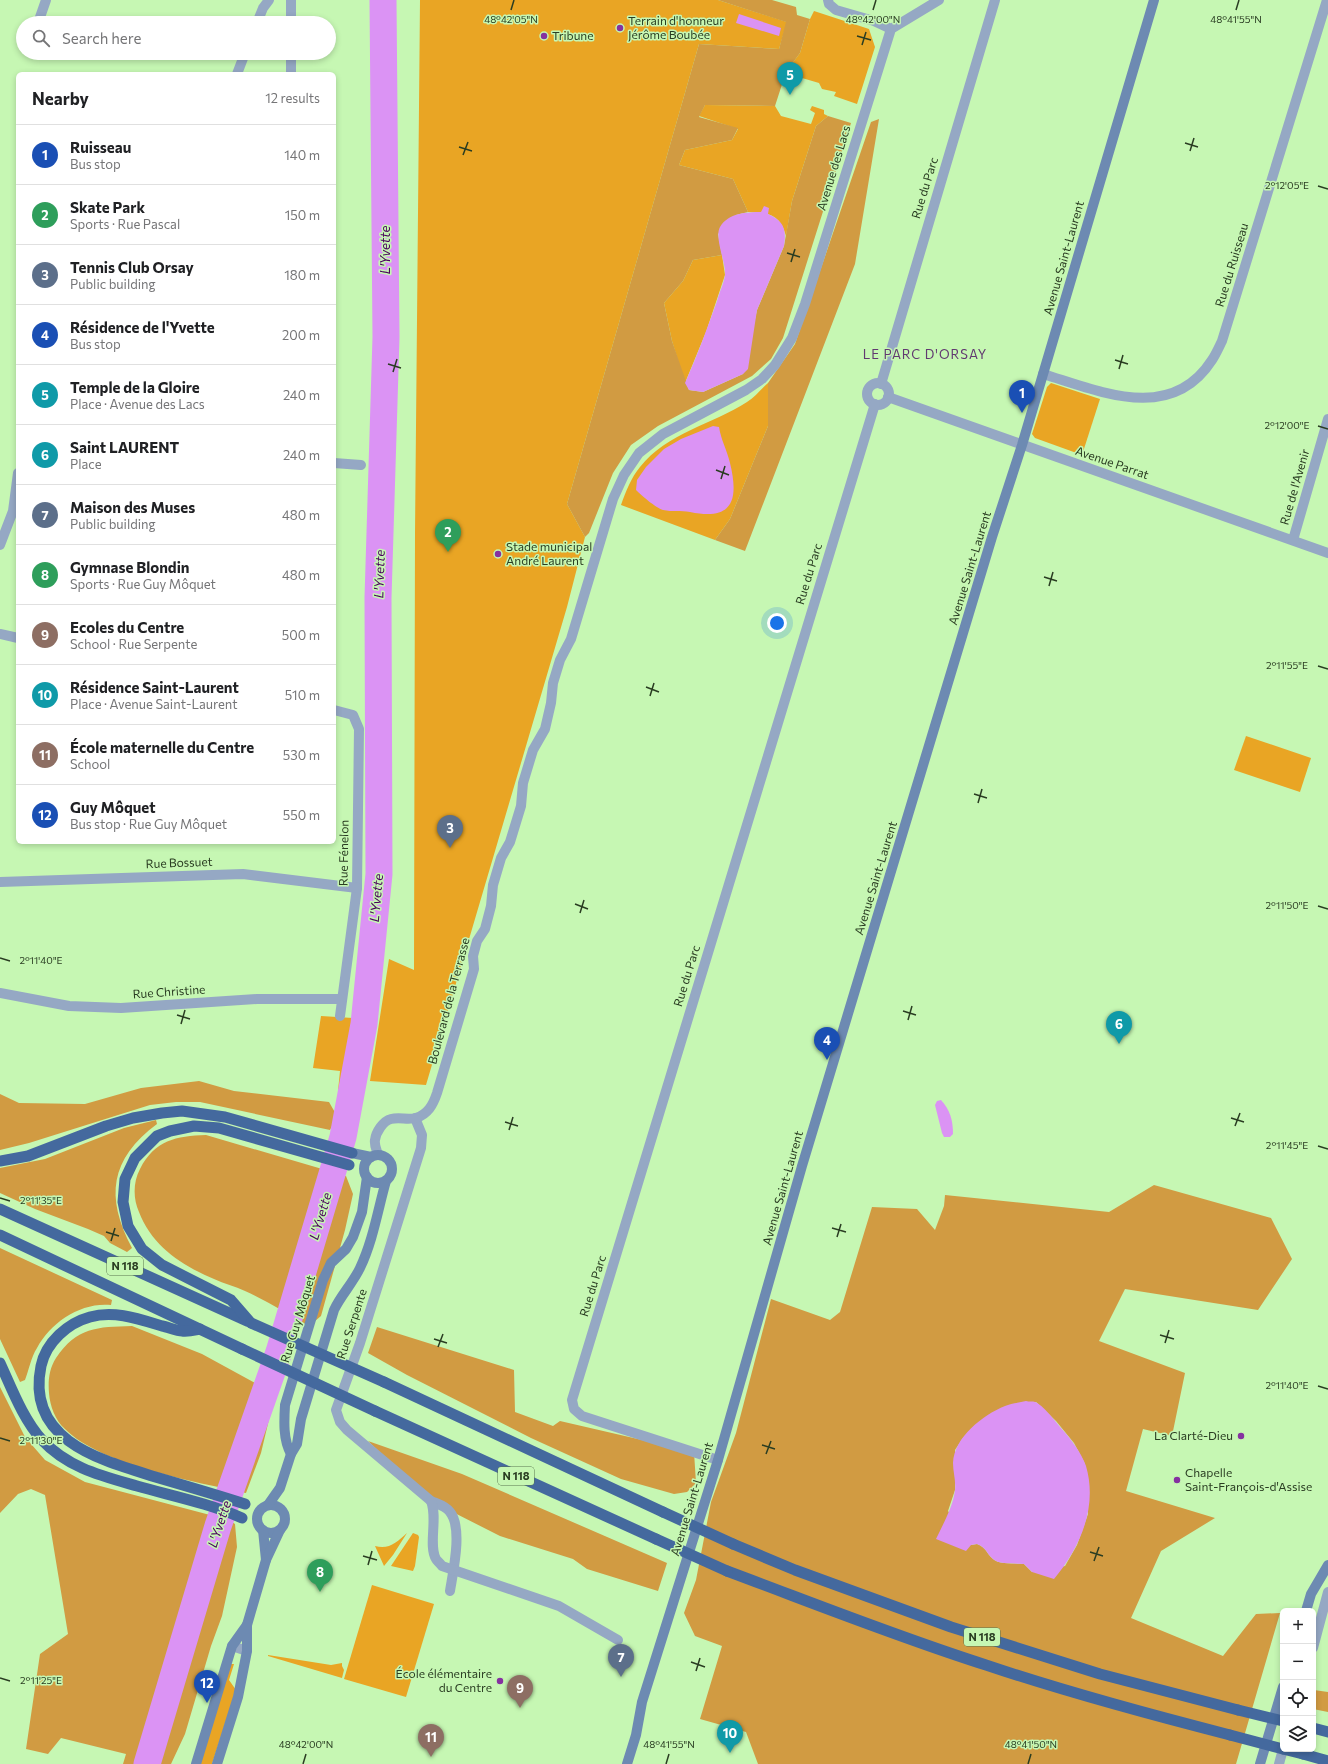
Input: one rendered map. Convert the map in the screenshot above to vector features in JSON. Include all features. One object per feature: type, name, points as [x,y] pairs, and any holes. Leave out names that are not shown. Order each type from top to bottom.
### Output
[{"type":"highway","points":[[0,1161],[28,1156],[106,1126],[133,1118],[182,1111],[225,1117],[325,1144],[352,1153]]},
{"type":"highway","points":[[251,1322],[231,1300],[162,1264],[142,1249],[128,1226],[123,1202],[125,1179],[135,1158],[157,1136],[170,1131],[194,1126],[219,1128],[349,1165]]},
{"type":"highway","name":"N 118","points":[[0,1209],[384,1382],[663,1512],[782,1565],[951,1627],[1100,1674],[1280,1720]]},
{"type":"highway","name":"N 118","points":[[0,1235],[375,1411],[727,1571],[847,1617],[986,1666],[1129,1709],[1280,1748]]},
{"type":"highway","points":[[200,1329],[182,1331],[138,1318],[113,1314],[92,1316],[75,1322],[61,1332],[42,1362],[39,1376],[40,1396],[43,1409],[51,1424],[61,1436],[76,1447],[110,1463],[243,1503]]},
{"type":"highway","points":[[0,1363],[30,1424],[52,1449],[70,1463],[98,1475],[211,1507],[240,1517]]},
{"type":"highway","points":[[1316,1729],[1328,1732]]},
{"type":"highway","name":"N 118","points":[[1295,1752],[1328,1761]]},
{"type":"main road","name":"Avenue Saint-Laurent","points":[[627,1764],[636,1735],[642,1702],[718,1460],[800,1174],[992,537],[1022,446],[1154,0]]},
{"type":"main road","points":[[266,1560],[261,1528],[257,1517],[280,1488],[291,1454],[297,1444],[301,1419],[334,1310],[341,1296],[360,1269],[386,1181],[391,1174],[392,1165],[386,1158],[352,1153]]},
{"type":"main road","points":[[366,1173],[366,1163],[375,1156]]},
{"type":"main road","points":[[349,1165],[366,1173],[373,1182],[386,1181]]},
{"type":"main road","name":"Rue Guy Môquet","points":[[291,1454],[287,1447],[284,1419],[286,1405],[323,1280],[331,1263],[346,1249],[354,1237],[362,1212],[366,1173]]},
{"type":"main road","points":[[217,1764],[238,1697],[247,1651],[247,1625],[266,1560],[285,1522],[280,1488]]},
{"type":"main road","points":[[243,1503],[264,1507],[277,1505],[283,1510]]},
{"type":"main road","points":[[240,1517],[272,1533],[280,1530]]},
{"type":"main road","points":[[1307,1608],[1311,1594],[1328,1565]]},
{"type":"main road","points":[[196,1764],[232,1646],[247,1625]]},
{"type":"main road","points":[[1260,1764],[1280,1698]]},
{"type":"street","points":[[40,16],[46,0]]},
{"type":"street","points":[[260,16],[263,8],[269,0]]},
{"type":"street","points":[[291,0],[291,16]]},
{"type":"street","points":[[828,0],[829,4],[836,10],[874,21],[891,29],[939,0]]},
{"type":"street","name":"Rue du Parc","points":[[881,384],[995,0]]},
{"type":"street","name":"Rue du Ruisseau","points":[[1043,374],[1103,393],[1123,397],[1146,398],[1164,395],[1181,389],[1196,378],[1212,360],[1222,341],[1327,0]]},
{"type":"street","name":"Avenue des Lacs","points":[[775,365],[792,338],[805,304],[891,29]]},
{"type":"street","points":[[238,72],[242,60]]},
{"type":"street","points":[[291,60],[291,72]]},
{"type":"street","name":"Boulevard de la Terrasse","points":[[415,1118],[427,1112],[433,1105],[438,1093],[474,969],[473,956],[478,940],[485,929],[491,906],[493,885],[501,858],[510,842],[521,806],[523,783],[533,750],[545,729],[551,703],[553,683],[560,660],[570,639],[613,499],[624,475],[639,453],[663,434],[746,390],[762,379],[775,365]]},
{"type":"street","points":[[881,384],[886,387],[888,397],[885,402],[875,404],[867,398],[867,391],[871,386],[881,384]]},
{"type":"street","name":"Avenue Parrat","points":[[888,397],[1022,446],[1328,553]]},
{"type":"street","name":"Rue du Parc","points":[[718,1460],[582,1416],[574,1409],[572,1400],[875,404]]},
{"type":"street","name":"Rue de l'Avenir","points":[[1293,540],[1328,418]]},
{"type":"street","points":[[336,463],[361,465]]},
{"type":"street","points":[[0,545],[13,511],[16,488]]},
{"type":"street","points":[[0,634],[16,638]]},
{"type":"street","name":"Rue Fénelon","points":[[336,711],[353,715],[359,729],[357,888],[340,1016]]},
{"type":"street","name":"Rue Bossuet","points":[[0,882],[243,874],[357,888]]},
{"type":"street","name":"Rue Christine","points":[[0,993],[69,1006],[121,1008],[257,999],[342,998]]},
{"type":"street","points":[[375,1156],[374,1142],[377,1133],[383,1124],[390,1119],[415,1118]]},
{"type":"street","name":"Rue Serpente","points":[[415,1118],[422,1135],[421,1148],[360,1343],[336,1410],[340,1422],[347,1430],[431,1501],[441,1505],[450,1512],[454,1519],[456,1528],[454,1570],[450,1591]]},
{"type":"street","points":[[431,1501],[435,1517],[435,1558],[442,1566],[559,1606],[618,1640]]},
{"type":"street","points":[[1314,1644],[1328,1592]]},
{"type":"street","points":[[232,1646],[247,1651]]},
{"type":"street","points":[[1279,1764],[1282,1752]]},
{"type":"shaded area","name":"Stade municipal André Laurent","points":[[420,0],[718,0],[787,22],[779,49],[699,44],[567,504],[585,537],[567,607],[426,1085],[370,1081],[389,959],[414,970],[415,534]]},
{"type":"shaded area","points":[[718,0],[772,0],[796,7],[797,15],[810,19],[800,53],[786,72],[775,106],[705,105],[699,117],[738,128],[732,140],[685,150],[679,165],[733,179],[748,212],[736,215],[718,234],[722,255],[693,260],[683,281],[664,303],[672,341],[689,390],[703,392],[743,374],[757,310],[784,246],[792,201],[816,126],[828,116],[851,123],[783,338],[771,359],[752,376],[658,426],[631,445],[613,473],[589,533],[585,537],[567,504],[699,44],[779,49],[786,22]]},
{"type":"shaded area","points":[[814,11],[869,29],[875,47],[857,104],[834,96],[836,92],[822,89],[819,83],[785,73],[800,53],[810,19]]},
{"type":"shaded area","points":[[739,14],[781,28],[779,36],[736,23]]},
{"type":"shaded area","points":[[705,105],[775,106],[781,116],[811,124],[815,113],[810,110],[812,106],[824,110],[824,114],[828,116],[816,126],[792,201],[786,236],[784,229],[773,216],[762,213],[748,212],[733,179],[679,165],[685,150],[732,140],[738,129],[699,116]]},
{"type":"shaded area","points":[[879,119],[855,264],[745,551],[715,540],[730,519],[768,426],[768,383],[795,344],[871,122]]},
{"type":"shaded area","points":[[764,206],[769,208],[768,214],[777,219],[783,226],[785,240],[784,246],[757,310],[748,369],[743,374],[703,392],[689,390],[685,383],[706,332],[725,275],[718,237],[720,227],[723,222],[733,216],[750,212],[761,212]]},
{"type":"shaded area","points":[[722,255],[725,275],[706,332],[685,383],[672,341],[664,303],[683,281],[693,260]]},
{"type":"shaded area","points":[[768,383],[768,426],[730,519],[715,540],[621,505],[634,476],[651,455],[677,437],[734,410],[747,402]]},
{"type":"shaded area","points":[[1051,383],[1100,399],[1082,455],[1035,438],[1032,434],[1047,387]]},
{"type":"shaded area","points":[[713,426],[719,427],[733,476],[733,497],[730,505],[724,510],[716,513],[704,514],[687,511],[663,510],[636,490],[637,480],[646,467],[664,449],[681,439]]},
{"type":"shaded area","points":[[1246,736],[1311,758],[1300,792],[1234,770]]},
{"type":"shaded area","points":[[321,1016],[353,1018],[344,1092],[338,1091],[340,1071],[313,1068]]},
{"type":"shaded area","points":[[199,1081],[234,1091],[329,1102],[337,1116],[330,1130],[200,1102],[176,1102],[150,1105],[29,1143],[0,1150],[0,1094],[19,1103],[85,1104],[141,1088]]},
{"type":"shaded area","points":[[941,1100],[949,1111],[952,1120],[953,1134],[950,1137],[944,1137],[942,1133],[935,1105],[937,1101]]},
{"type":"shaded area","points":[[156,1120],[157,1124],[141,1137],[129,1151],[121,1165],[117,1180],[116,1196],[118,1212],[123,1229],[132,1248],[127,1252],[110,1243],[104,1236],[35,1209],[0,1193],[0,1168],[45,1159],[124,1128]]},
{"type":"shaded area","points":[[206,1135],[346,1176],[353,1194],[345,1230],[321,1316],[309,1326],[241,1289],[218,1281],[179,1261],[160,1244],[145,1224],[137,1207],[135,1185],[140,1169],[146,1159],[152,1152],[167,1142],[185,1137]]},
{"type":"shaded area","points":[[1154,1185],[1271,1218],[1292,1259],[1258,1310],[1125,1289],[1099,1341],[1185,1373],[1172,1436],[1143,1429],[1126,1491],[1215,1518],[1161,1551],[1131,1618],[1223,1656],[1256,1614],[1280,1613],[1236,1764],[758,1764],[746,1732],[700,1719],[722,1646],[695,1636],[684,1613],[696,1580],[711,1502],[736,1433],[771,1299],[830,1320],[840,1312],[872,1207],[917,1209],[935,1230],[944,1206],[945,1195],[1109,1212]],"holes":[[[1036,1402],[1056,1421],[1074,1443],[1085,1464],[1088,1514],[1077,1545],[1065,1566],[1032,1572],[1024,1564],[1003,1563],[996,1561],[985,1549],[977,1544],[971,1545],[948,1511],[955,1490],[955,1450],[963,1438],[977,1424]]]},
{"type":"shaded area","points":[[0,1248],[112,1300],[111,1305],[100,1305],[78,1310],[59,1322],[50,1330],[33,1355],[25,1380],[20,1382],[0,1339]]},
{"type":"shaded area","points":[[132,1326],[202,1354],[275,1394],[261,1453],[246,1493],[150,1470],[101,1453],[81,1442],[58,1421],[49,1393],[50,1371],[56,1358],[72,1340],[89,1331],[98,1328]]},
{"type":"shaded area","points":[[377,1327],[514,1370],[515,1412],[553,1426],[560,1421],[694,1452],[696,1483],[687,1492],[674,1494],[621,1479],[531,1438],[407,1375],[368,1353]]},
{"type":"shaded area","points":[[0,1387],[25,1437],[45,1460],[85,1482],[229,1520],[235,1524],[237,1547],[222,1616],[211,1646],[185,1734],[171,1764],[123,1764],[126,1754],[61,1738],[48,1754],[26,1749],[40,1654],[68,1634],[45,1495],[31,1489],[18,1494],[0,1513]]},
{"type":"shaded area","points":[[1026,1401],[1038,1403],[1068,1437],[1079,1451],[1084,1461],[1089,1481],[1090,1497],[1088,1512],[1079,1540],[1072,1554],[1054,1579],[1032,1572],[1024,1564],[1003,1563],[996,1561],[983,1547],[977,1544],[971,1545],[966,1551],[936,1539],[954,1496],[955,1487],[953,1463],[958,1444],[971,1428],[988,1415],[1007,1405]]},
{"type":"shaded area","points":[[368,1441],[462,1474],[667,1563],[658,1591],[587,1569],[573,1559],[500,1536],[429,1500]]},
{"type":"shaded area","points":[[407,1533],[384,1566],[375,1546],[389,1546]]},
{"type":"shaded area","points":[[413,1533],[419,1537],[413,1571],[391,1566]]},
{"type":"shaded area","points":[[372,1585],[434,1604],[406,1697],[344,1679]]},
{"type":"shaded area","points":[[268,1656],[331,1665],[342,1663],[344,1670],[342,1678]]},
{"type":"shaded area","points":[[229,1664],[234,1664],[229,1680],[236,1690],[212,1764],[200,1764]]},
{"type":"shaded area","points":[[1316,1690],[1328,1692],[1328,1712],[1316,1710]]},
{"type":"waterway","name":"L'Yvette","points":[[147,1764],[218,1526],[279,1352],[343,1137],[364,1024],[379,874],[378,598],[386,337],[383,0]]},
{"type":"place","name":"Terrain d'honneur Jérôme Boubée","points":[[620,28]]},
{"type":"place","name":"Tribune","points":[[544,36]]},
{"type":"place","name":"Temple de la Gloire","points":[[790,95]]},
{"type":"place","name":"Ruisseau","points":[[1022,413]]},
{"type":"place","name":"Skate Park","points":[[448,552]]},
{"type":"place","name":"Stade municipal André Laurent","points":[[498,554]]},
{"type":"place","name":"Tennis Club Orsay","points":[[450,848]]},
{"type":"place","name":"Saint LAURENT","points":[[1119,1044]]},
{"type":"place","name":"Résidence de l'Yvette","points":[[827,1060]]},
{"type":"place","name":"La Clarté-Dieu","points":[[1241,1436]]},
{"type":"place","name":"Chapelle Saint-François-d'Assise","points":[[1177,1480]]},
{"type":"place","name":"Gymnase Blondin","points":[[320,1592]]},
{"type":"place","name":"Maison des Muses","points":[[621,1677]]},
{"type":"place","name":"École élémentaire du Centre","points":[[500,1681]]},
{"type":"place","name":"Guy Môquet","points":[[207,1703]]},
{"type":"place","name":"Ecoles du Centre","points":[[520,1708]]},
{"type":"place","name":"Résidence Saint-Laurent","points":[[730,1753]]},
{"type":"place","name":"École maternelle du Centre","points":[[431,1757]]},
{"type":"district","name":"LE PARC D'ORSAY","points":[[925,354]]}]
